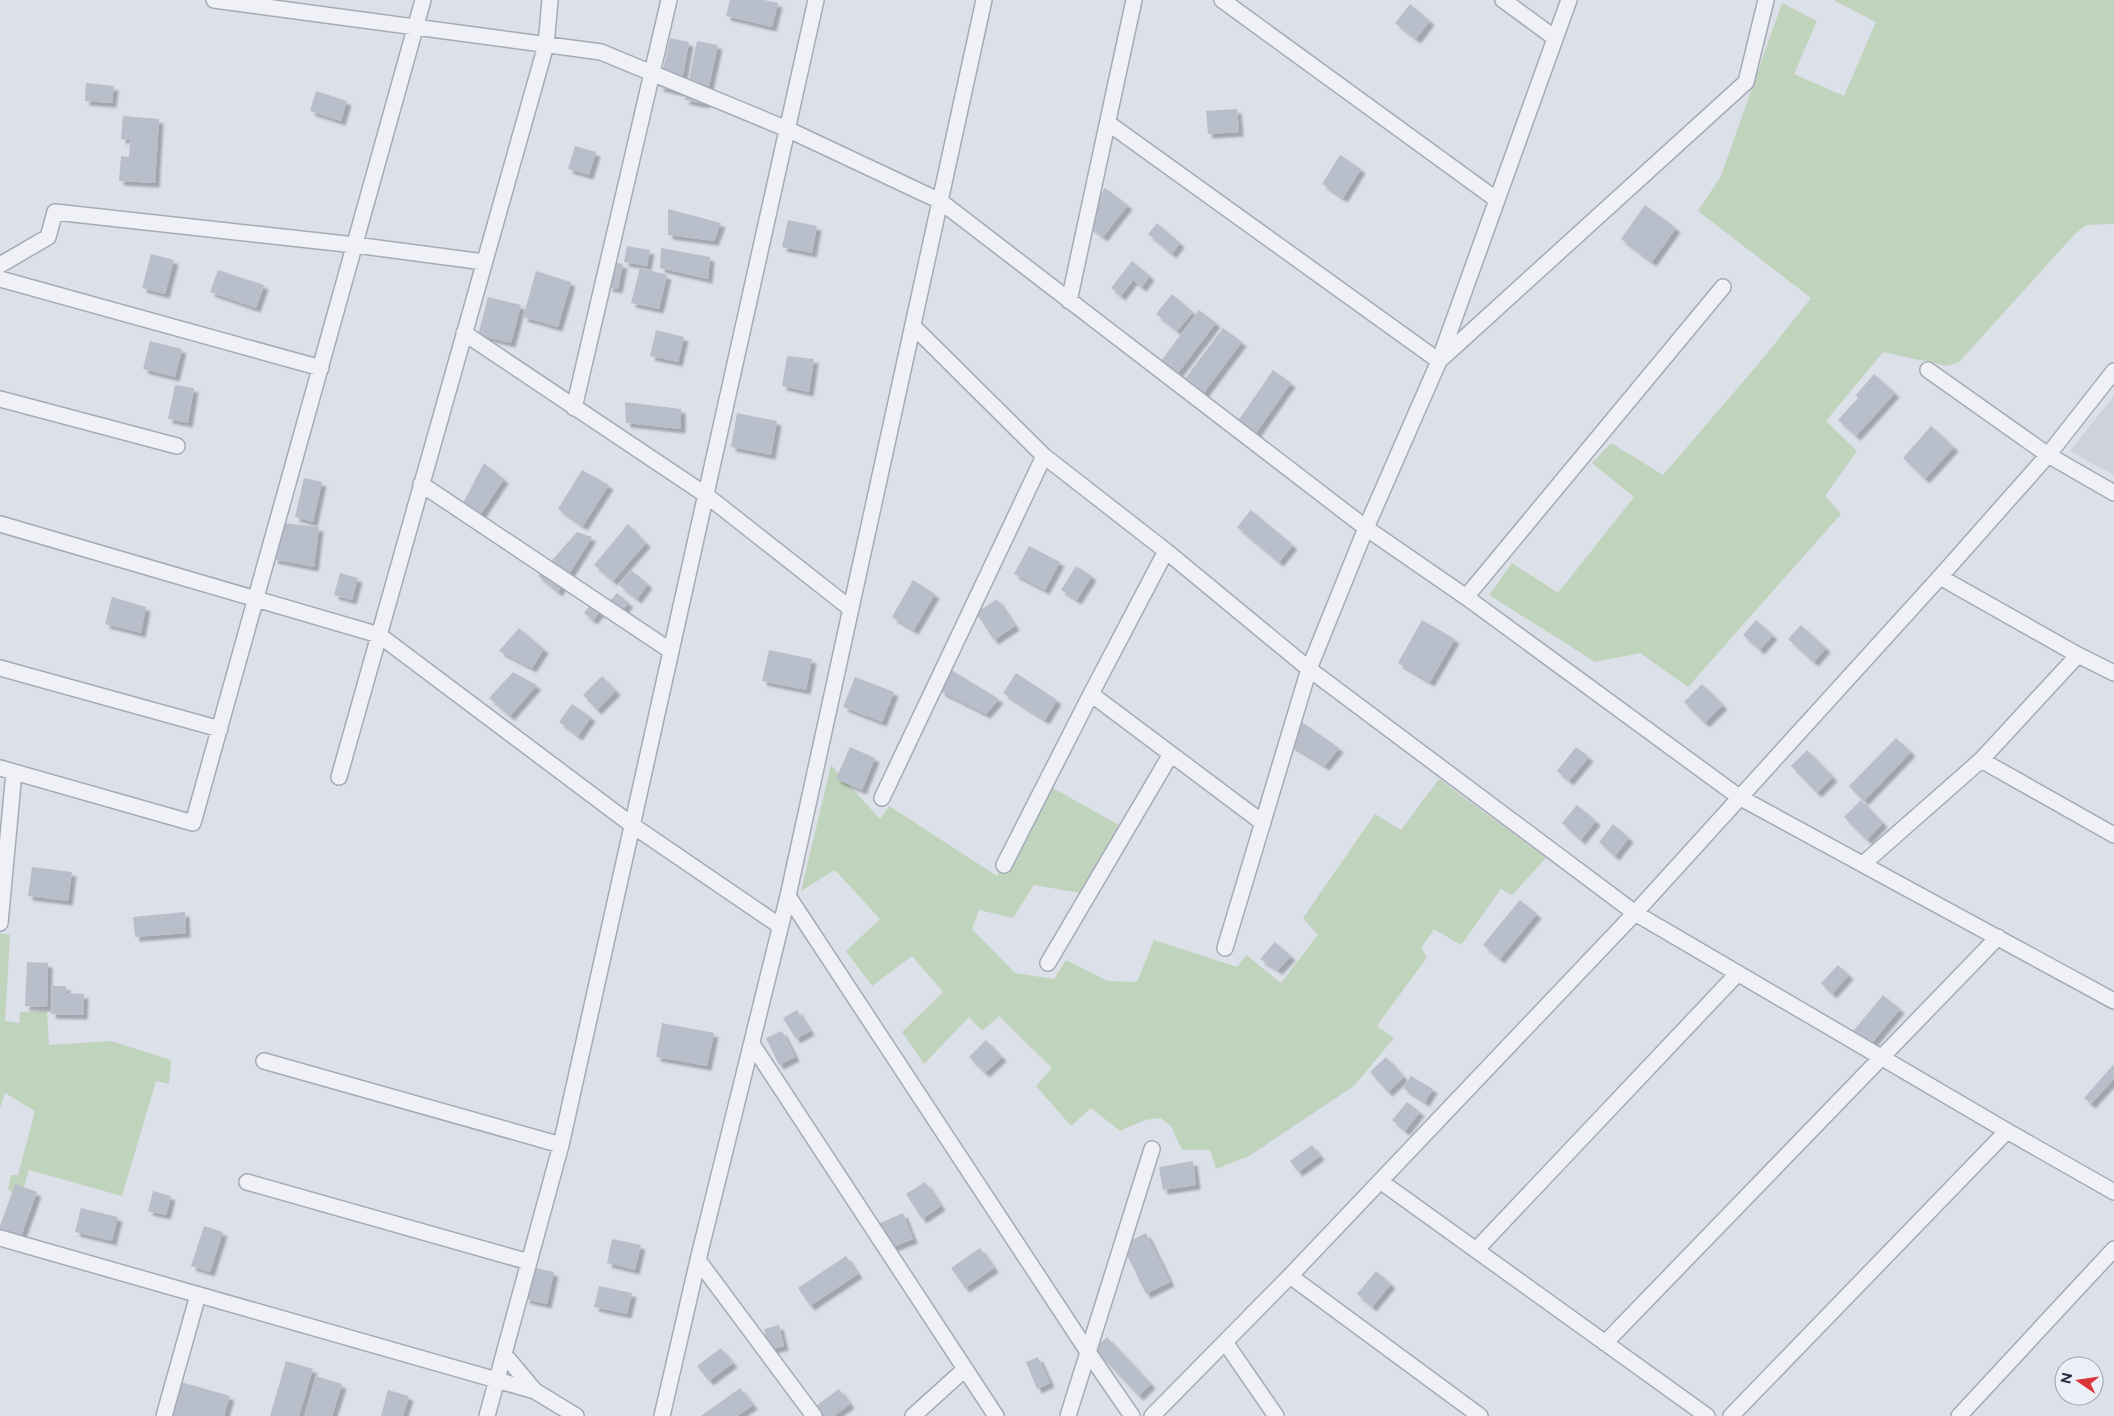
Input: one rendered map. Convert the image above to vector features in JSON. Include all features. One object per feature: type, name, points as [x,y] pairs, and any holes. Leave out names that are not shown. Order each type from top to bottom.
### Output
[{"type":"street","points":[[214,0],[601,52],[787,129],[940,201],[1366,528],[1466,597],[1739,797],[2114,1001]]},
{"type":"street","points":[[0,923],[7,770],[193,823],[423,0]]},
{"type":"street","points":[[339,778],[546,45],[550,0]]},
{"type":"street","points":[[574,408],[669,0]]},
{"type":"street","points":[[487,1416],[560,1145],[816,0]]},
{"type":"street","points":[[662,1416],[698,1260],[788,896],[984,0]]},
{"type":"street","points":[[1069,301],[1134,0]]},
{"type":"street","points":[[1222,0],[1497,200]]},
{"type":"street","points":[[1503,0],[1555,38]]},
{"type":"street","points":[[1225,948],[1310,669],[1366,528],[1438,361],[1569,0]]},
{"type":"street","points":[[1438,361],[1746,82],[1766,0]]},
{"type":"street","points":[[1108,123],[1438,361]]},
{"type":"street","points":[[0,265],[48,237],[55,212],[355,245],[484,262]]},
{"type":"street","points":[[0,278],[321,368]]},
{"type":"street","points":[[1466,597],[1723,287]]},
{"type":"street","points":[[913,326],[1044,456],[1166,551],[1310,669],[1635,913],[2114,1192]]},
{"type":"street","points":[[464,333],[706,495],[851,609]]},
{"type":"street","points":[[1928,370],[2048,455],[2114,493]]},
{"type":"street","points":[[1152,1416],[1290,1276],[1635,913],[1940,577],[2048,455],[2114,372]]},
{"type":"street","points":[[0,399],[178,446]]},
{"type":"street","points":[[882,798],[1044,456]]},
{"type":"street","points":[[422,484],[671,651]]},
{"type":"street","points":[[0,524],[379,635],[632,825],[780,926]]},
{"type":"street","points":[[1004,865],[1166,551]]},
{"type":"street","points":[[1940,577],[2078,655],[2114,673]]},
{"type":"street","points":[[1863,864],[1981,760],[2078,655]]},
{"type":"street","points":[[0,668],[220,729]]},
{"type":"street","points":[[1091,694],[1263,823]]},
{"type":"street","points":[[1048,963],[1171,754]]},
{"type":"street","points":[[1981,760],[2114,835]]},
{"type":"street","points":[[788,896],[1132,1416]]},
{"type":"street","points":[[1605,1342],[1998,937]]},
{"type":"street","points":[[1476,1250],[1738,973]]},
{"type":"street","points":[[752,1044],[996,1416]]},
{"type":"street","points":[[264,1061],[560,1145]]},
{"type":"street","points":[[1731,1416],[2007,1131]]},
{"type":"street","points":[[1068,1416],[1152,1149]]},
{"type":"street","points":[[1380,1181],[1707,1416]]},
{"type":"street","points":[[247,1182],[529,1262]]},
{"type":"street","points":[[0,1238],[535,1390]]},
{"type":"street","points":[[1959,1416],[2114,1249]]},
{"type":"street","points":[[698,1260],[814,1416]]},
{"type":"street","points":[[1290,1276],[1480,1416]]},
{"type":"street","points":[[164,1416],[198,1295]]},
{"type":"street","points":[[1225,1342],[1276,1416]]},
{"type":"street","points":[[504,1354],[535,1390],[576,1416]]},
{"type":"street","points":[[913,1416],[965,1369]]},
{"type":"shaded area","points":[[2114,396],[2114,475],[2070,451]]},
{"type":"green space","points":[[1833,0],[2114,0],[2114,224],[2086,225],[2074,235],[1959,362],[1947,366],[1883,352],[1826,421],[1857,451],[1825,496],[1841,514],[1688,687],[1640,653],[1595,662],[1489,595],[1512,563],[1558,593],[1634,497],[1592,463],[1611,443],[1663,475],[1765,356],[1811,298],[1698,211],[1721,176],[1782,3],[1817,21],[1794,74],[1844,96],[1876,22]]},
{"type":"green space","points":[[831,765],[880,819],[889,806],[997,876],[1051,787],[1119,825],[1080,893],[1034,885],[1013,918],[979,910],[972,929],[1015,973],[1054,979],[1066,960],[1108,981],[1137,982],[1154,940],[1237,967],[1246,955],[1281,983],[1318,935],[1303,918],[1375,814],[1401,830],[1439,779],[1546,858],[1512,895],[1501,889],[1461,945],[1434,929],[1421,948],[1427,957],[1377,1026],[1394,1038],[1354,1086],[1249,1156],[1216,1169],[1210,1150],[1182,1150],[1171,1126],[1161,1118],[1145,1120],[1120,1131],[1091,1108],[1071,1126],[1036,1086],[1052,1068],[999,1016],[982,1031],[969,1017],[924,1064],[902,1032],[943,992],[912,956],[872,986],[846,951],[880,919],[835,870],[801,891]]},
{"type":"green space","points":[[0,933],[10,935],[5,1021],[19,1023],[20,1012],[47,1011],[49,1045],[111,1041],[171,1060],[169,1084],[156,1081],[122,1196],[29,1170],[21,1196],[8,1190],[11,1175],[18,1175],[35,1111],[5,1093],[0,1108]]},
{"type":"building","points":[[730,0],[764,0],[778,3],[772,27],[726,16]]},
{"type":"building","points":[[1410,4],[1430,21],[1416,39],[1395,23]]},
{"type":"building","points":[[670,38],[689,42],[680,92],[659,87]]},
{"type":"building","points":[[697,41],[718,45],[705,104],[685,100]]},
{"type":"building","points":[[86,83],[114,86],[112,103],[85,101]]},
{"type":"building","points":[[316,91],[347,101],[341,121],[310,111]]},
{"type":"building","points":[[1237,109],[1239,132],[1208,134],[1206,111]]},
{"type":"building","points":[[123,116],[159,119],[155,183],[119,181],[121,156],[129,157],[130,140],[121,139]]},
{"type":"building","points":[[575,146],[596,152],[589,175],[568,169]]},
{"type":"building","points":[[1340,155],[1361,169],[1343,198],[1322,184]]},
{"type":"building","points":[[1105,188],[1128,205],[1103,237],[1086,224],[1086,215]]},
{"type":"building","points":[[1645,205],[1676,228],[1652,262],[1621,239]]},
{"type":"building","points":[[668,209],[721,223],[714,241],[668,235]]},
{"type":"building","points":[[788,220],[817,226],[812,253],[782,247]]},
{"type":"building","points":[[1157,223],[1180,243],[1172,254],[1148,234]]},
{"type":"building","points":[[627,246],[650,250],[647,266],[624,262]]},
{"type":"building","points":[[661,248],[710,257],[708,279],[660,268]]},
{"type":"building","points":[[151,254],[174,260],[165,294],[142,288]]},
{"type":"building","points":[[1132,261],[1150,276],[1142,287],[1133,280],[1121,296],[1111,288]]},
{"type":"building","points":[[613,262],[623,264],[618,289],[608,287]]},
{"type":"building","points":[[640,268],[667,275],[659,309],[631,303]]},
{"type":"building","points":[[218,270],[264,285],[256,308],[210,292]]},
{"type":"building","points":[[536,271],[571,282],[558,327],[523,317]]},
{"type":"building","points":[[1172,294],[1193,312],[1177,331],[1156,314]]},
{"type":"building","points":[[488,297],[521,305],[511,343],[478,335]]},
{"type":"building","points":[[1199,310],[1216,323],[1178,373],[1161,361]]},
{"type":"building","points":[[1223,328],[1242,342],[1203,394],[1184,380]]},
{"type":"building","points":[[656,330],[684,337],[678,362],[650,356]]},
{"type":"building","points":[[150,341],[182,349],[175,377],[143,369]]},
{"type":"building","points":[[787,356],[814,359],[809,392],[782,386]]},
{"type":"building","points":[[1273,370],[1291,383],[1252,439],[1234,427]]},
{"type":"building","points":[[1874,374],[1895,393],[1856,436],[1838,420],[1858,398],[1856,395]]},
{"type":"building","points":[[175,385],[194,388],[188,423],[168,419]]},
{"type":"building","points":[[625,402],[681,409],[681,429],[626,423]]},
{"type":"building","points":[[737,413],[777,421],[771,455],[731,447]]},
{"type":"building","points":[[1931,426],[1954,447],[1925,479],[1903,458]]},
{"type":"building","points":[[484,463],[504,479],[479,517],[463,503]]},
{"type":"building","points":[[582,470],[609,485],[583,526],[558,509]]},
{"type":"building","points":[[304,478],[322,482],[313,522],[295,517]]},
{"type":"building","points":[[1251,510],[1293,545],[1279,562],[1237,527]]},
{"type":"building","points":[[283,523],[319,527],[314,567],[273,559]]},
{"type":"building","points":[[628,524],[646,543],[613,581],[594,565]]},
{"type":"building","points":[[577,532],[592,537],[558,592],[538,576]]},
{"type":"building","points":[[1029,546],[1060,562],[1045,590],[1014,574]]},
{"type":"building","points":[[1076,566],[1092,576],[1077,600],[1061,590]]},
{"type":"building","points":[[631,570],[648,584],[637,599],[619,585]]},
{"type":"building","points":[[340,573],[358,578],[352,600],[334,595]]},
{"type":"building","points":[[913,580],[935,594],[914,630],[892,617]]},
{"type":"building","points":[[617,593],[629,603],[614,619],[603,608]]},
{"type":"building","points":[[112,597],[146,607],[141,633],[105,624]]},
{"type":"building","points":[[997,599],[1015,626],[994,640],[976,613]]},
{"type":"building","points":[[594,600],[603,608],[593,620],[584,613]]},
{"type":"building","points":[[1422,620],[1455,639],[1430,682],[1398,663]]},
{"type":"building","points":[[1756,620],[1773,635],[1760,650],[1743,635]]},
{"type":"building","points":[[1801,625],[1826,648],[1814,662],[1788,639]]},
{"type":"building","points":[[519,628],[544,649],[532,668],[499,651]]},
{"type":"building","points":[[769,650],[812,659],[806,690],[762,681]]},
{"type":"building","points":[[948,668],[999,699],[986,714],[940,691]]},
{"type":"building","points":[[513,672],[537,685],[510,716],[489,698]]},
{"type":"building","points":[[1016,673],[1057,700],[1045,720],[1003,693]]},
{"type":"building","points":[[602,676],[616,691],[597,710],[583,695]]},
{"type":"building","points":[[855,677],[894,692],[882,722],[843,707]]},
{"type":"building","points":[[1702,684],[1723,705],[1705,723],[1684,702]]},
{"type":"building","points":[[572,704],[591,717],[578,736],[559,722]]},
{"type":"building","points":[[1302,722],[1339,748],[1325,766],[1289,744]]},
{"type":"building","points":[[1896,738],[1911,752],[1864,801],[1849,786]]},
{"type":"building","points":[[850,747],[875,758],[862,790],[836,779]]},
{"type":"building","points":[[1576,747],[1589,757],[1569,781],[1557,771]]},
{"type":"building","points":[[1807,750],[1833,777],[1817,793],[1791,766]]},
{"type":"building","points":[[1861,800],[1883,823],[1867,840],[1844,817]]},
{"type":"building","points":[[1577,805],[1596,821],[1581,840],[1562,823]]},
{"type":"building","points":[[1613,824],[1629,838],[1615,856],[1599,842]]},
{"type":"building","points":[[32,867],[72,872],[68,901],[28,896]]},
{"type":"building","points":[[1520,900],[1537,914],[1500,959],[1483,945]]},
{"type":"building","points":[[185,912],[186,933],[135,937],[133,917]]},
{"type":"building","points":[[1275,942],[1291,956],[1278,970],[1260,959]]},
{"type":"building","points":[[27,962],[48,963],[47,1007],[25,1006]]},
{"type":"building","points":[[1838,965],[1849,975],[1832,994],[1821,983]]},
{"type":"building","points":[[52,986],[66,986],[66,993],[84,994],[83,1015],[51,1014]]},
{"type":"building","points":[[1883,995],[1900,1009],[1867,1049],[1850,1035]]},
{"type":"building","points":[[797,1010],[810,1031],[796,1039],[783,1018]]},
{"type":"building","points":[[662,1023],[714,1033],[707,1066],[656,1057]]},
{"type":"building","points":[[782,1031],[795,1057],[779,1065],[766,1038]]},
{"type":"building","points":[[986,1040],[1002,1057],[985,1073],[969,1057]]},
{"type":"building","points":[[1386,1057],[1404,1077],[1388,1092],[1370,1072]]},
{"type":"building","points":[[2114,1064],[2114,1079],[2091,1104],[2084,1098]]},
{"type":"building","points":[[1411,1076],[1433,1089],[1425,1102],[1403,1088]]},
{"type":"building","points":[[1407,1102],[1420,1112],[1405,1131],[1392,1120]]},
{"type":"building","points":[[1312,1145],[1320,1156],[1298,1172],[1290,1161]]},
{"type":"building","points":[[1193,1161],[1196,1185],[1163,1190],[1159,1167]]},
{"type":"building","points":[[925,1182],[941,1206],[922,1219],[906,1194]]},
{"type":"building","points":[[15,1184],[37,1192],[20,1239],[0,1231],[0,1226]]},
{"type":"building","points":[[153,1191],[171,1196],[166,1215],[148,1211]]},
{"type":"building","points":[[81,1208],[118,1217],[112,1241],[75,1232]]},
{"type":"building","points":[[903,1213],[913,1239],[888,1249],[878,1224]]},
{"type":"building","points":[[204,1226],[223,1232],[210,1272],[191,1266]]},
{"type":"building","points":[[1146,1233],[1170,1282],[1146,1294],[1122,1245]]},
{"type":"building","points":[[612,1239],[641,1245],[635,1270],[607,1263]]},
{"type":"building","points":[[980,1248],[994,1268],[965,1288],[951,1268]]},
{"type":"building","points":[[846,1256],[858,1274],[810,1306],[798,1288]]},
{"type":"building","points":[[532,1267],[554,1272],[547,1304],[525,1299]]},
{"type":"building","points":[[1376,1271],[1391,1284],[1372,1307],[1357,1294]]},
{"type":"building","points":[[599,1286],[632,1293],[627,1314],[594,1307]]},
{"type":"building","points":[[779,1325],[784,1346],[769,1350],[764,1329]]},
{"type":"building","points":[[1107,1337],[1151,1384],[1139,1396],[1094,1349]]},
{"type":"building","points":[[721,1348],[733,1363],[709,1381],[697,1366]]},
{"type":"building","points":[[1038,1357],[1050,1383],[1037,1389],[1026,1362]]},
{"type":"building","points":[[286,1361],[313,1369],[299,1416],[270,1416]]},
{"type":"building","points":[[316,1376],[342,1384],[332,1416],[305,1416]]},
{"type":"building","points":[[181,1382],[230,1396],[224,1416],[172,1416]]},
{"type":"building","points":[[740,1388],[753,1405],[737,1416],[701,1416]]},
{"type":"building","points":[[839,1389],[850,1404],[834,1416],[819,1416],[813,1408]]},
{"type":"building","points":[[388,1390],[409,1396],[403,1416],[381,1416]]}]
